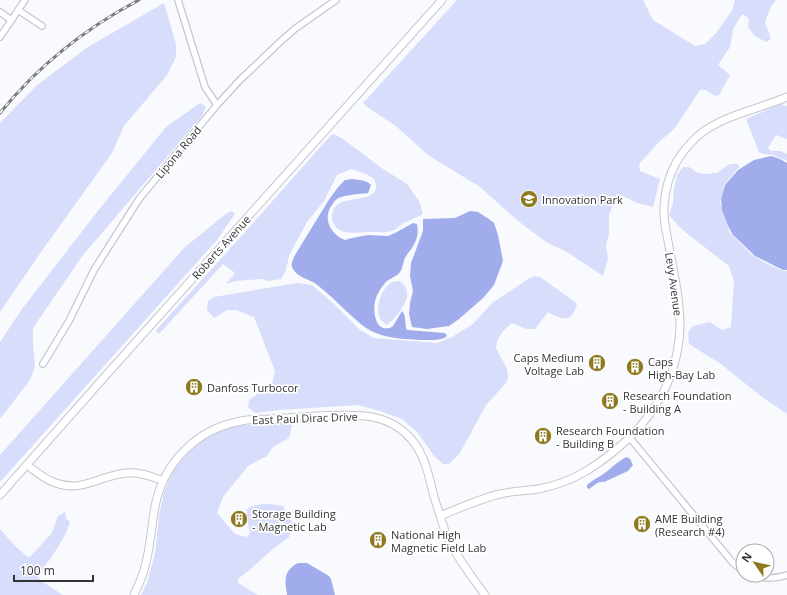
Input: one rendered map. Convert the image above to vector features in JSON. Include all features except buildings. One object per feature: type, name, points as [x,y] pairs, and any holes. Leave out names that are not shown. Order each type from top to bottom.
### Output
[{"type":"street","points":[[0,37],[24,0]]},
{"type":"street","points":[[178,0],[205,87],[217,105]]},
{"type":"street","name":"Lipona Road","points":[[43,364],[69,321],[94,270],[139,199],[217,105],[240,80],[280,41],[336,0]]},
{"type":"street","name":"Roberts Avenue","points":[[0,495],[118,361],[442,0]]},
{"type":"street","points":[[18,10],[42,26]]},
{"type":"street","points":[[0,12],[11,20]]},
{"type":"street","name":"Levy Avenue","points":[[440,516],[488,497],[514,491],[538,489],[568,480],[588,470],[621,446],[641,426],[658,403],[669,379],[677,352],[680,325],[679,303],[665,226],[664,207],[667,185],[674,166],[679,157],[692,141],[710,127],[729,118],[787,97]]},
{"type":"street","name":"East Paul Dirac Drive","points":[[134,595],[144,570],[156,501],[163,481],[179,454],[198,438],[220,426],[254,419],[353,415],[381,419],[399,428],[411,439],[422,456],[440,516],[451,545],[485,595]]},
{"type":"street","points":[[630,438],[735,564]]},
{"type":"street","points":[[27,465],[52,482],[68,486],[83,485],[111,476],[127,473],[142,474],[163,481]]},
{"type":"street","points":[[775,578],[787,575]]},
{"type":"shaded area","points":[[457,0],[643,0],[653,20],[695,46],[705,44],[716,33],[732,11],[735,0],[776,0],[771,6],[765,22],[771,39],[766,42],[755,36],[748,27],[749,19],[743,14],[733,30],[730,47],[718,65],[730,75],[719,95],[715,96],[706,90],[700,90],[675,128],[659,142],[639,164],[640,171],[660,179],[653,207],[637,203],[625,197],[616,197],[609,215],[609,234],[606,245],[608,259],[603,276],[567,252],[546,242],[518,221],[480,187],[428,155],[396,126],[363,103]]},
{"type":"shaded area","points":[[164,3],[176,44],[176,57],[167,75],[124,126],[112,153],[0,312],[0,123],[37,85],[88,47]]},
{"type":"shaded area","points":[[200,103],[206,107],[202,116],[83,255],[33,328],[35,367],[30,380],[0,419],[0,342],[22,309],[97,212],[166,127]]},
{"type":"shaded area","points":[[781,104],[787,106],[787,139],[776,135],[768,148],[771,151],[781,151],[787,154],[787,161],[773,155],[759,152],[746,119]]},
{"type":"shaded area","points":[[334,134],[407,184],[419,201],[423,214],[388,232],[351,233],[342,231],[335,226],[332,217],[332,213],[336,206],[348,200],[369,196],[374,193],[376,184],[368,175],[351,169],[337,175],[324,201],[307,222],[289,256],[286,270],[281,279],[267,281],[263,279],[236,281],[226,284],[235,273],[223,264],[159,334],[156,331],[158,328],[331,135]]},
{"type":"shaded area","points":[[730,164],[738,164],[739,167],[724,185],[720,203],[730,233],[751,254],[763,262],[783,271],[787,271],[787,414],[762,397],[721,364],[689,344],[688,332],[693,326],[710,322],[722,330],[731,327],[734,281],[729,266],[685,232],[669,215],[673,203],[677,175],[683,167],[689,167],[698,173],[705,174],[717,173]]},
{"type":"shaded area","points":[[232,211],[235,214],[217,240],[0,482],[0,455],[185,247],[227,213]]},
{"type":"shaded area","points":[[535,276],[540,277],[575,302],[577,306],[568,318],[562,318],[548,312],[535,329],[527,329],[512,323],[503,331],[497,341],[496,348],[507,369],[508,378],[506,383],[486,405],[460,453],[449,464],[443,464],[434,456],[418,433],[402,419],[358,405],[255,413],[248,407],[249,400],[272,384],[275,371],[254,317],[236,310],[227,310],[214,318],[207,310],[208,301],[214,297],[297,283],[312,285],[333,303],[360,330],[374,338],[437,343],[452,337],[473,324],[492,303]]},
{"type":"shaded area","points":[[399,281],[405,287],[407,297],[399,313],[386,325],[381,321],[379,316],[378,311],[380,300],[388,285],[392,282]]},
{"type":"shaded area","points":[[290,422],[292,425],[289,438],[273,447],[267,456],[248,466],[223,497],[217,513],[235,534],[247,537],[250,533],[247,519],[247,509],[260,504],[283,506],[294,526],[289,537],[238,579],[238,583],[258,595],[141,595],[147,583],[155,554],[159,516],[164,492],[173,471],[190,449],[210,435],[236,426]]},
{"type":"shaded area","points":[[65,512],[66,518],[70,522],[68,529],[56,550],[38,575],[40,580],[63,595],[0,595],[0,529],[15,546],[29,558],[52,533],[58,516]]},
{"type":"water","points":[[771,156],[787,163],[787,270],[783,270],[755,256],[733,235],[722,210],[721,199],[725,185],[738,170],[754,160]]},
{"type":"water","points":[[352,179],[365,181],[371,185],[368,193],[339,198],[330,208],[328,218],[330,227],[341,238],[345,240],[368,235],[388,236],[413,223],[417,224],[418,233],[416,239],[405,258],[399,274],[385,283],[376,297],[374,308],[377,323],[382,328],[390,328],[393,326],[402,311],[404,313],[407,330],[445,333],[447,336],[445,338],[431,340],[406,339],[375,333],[362,325],[316,284],[300,276],[293,269],[292,264],[295,255],[330,198],[345,180]]},
{"type":"water","points":[[470,211],[478,212],[494,223],[498,235],[503,261],[494,285],[483,298],[449,326],[427,329],[412,327],[409,314],[413,291],[410,276],[411,263],[423,231],[423,219],[455,218]]},
{"type":"water","points":[[627,457],[633,465],[628,471],[604,482],[598,483],[589,489],[587,488],[589,483]]},
{"type":"water","points":[[298,563],[307,563],[329,576],[335,595],[287,595],[286,575],[290,569]]},
{"type":"railway","points":[[0,113],[30,79],[64,49],[100,23],[139,0]]},
{"type":"place","name":"Innovation Park","points":[[529,199]]},
{"type":"place","name":"Caps Medium Voltage Lab","points":[[597,363]]},
{"type":"place","name":"Caps High-Bay Lab","points":[[635,367]]},
{"type":"place","name":"Danfoss Turbocor","points":[[194,387]]},
{"type":"place","name":"Research Foundation - Building A","points":[[610,401]]},
{"type":"place","name":"Research Foundation - Building B","points":[[543,436]]},
{"type":"place","name":"Storage Building - Magnetic Lab","points":[[239,519]]},
{"type":"place","name":"AME Building (Research #4)","points":[[642,524]]},
{"type":"place","name":"National High Magnetic Field Lab","points":[[378,540]]}]
